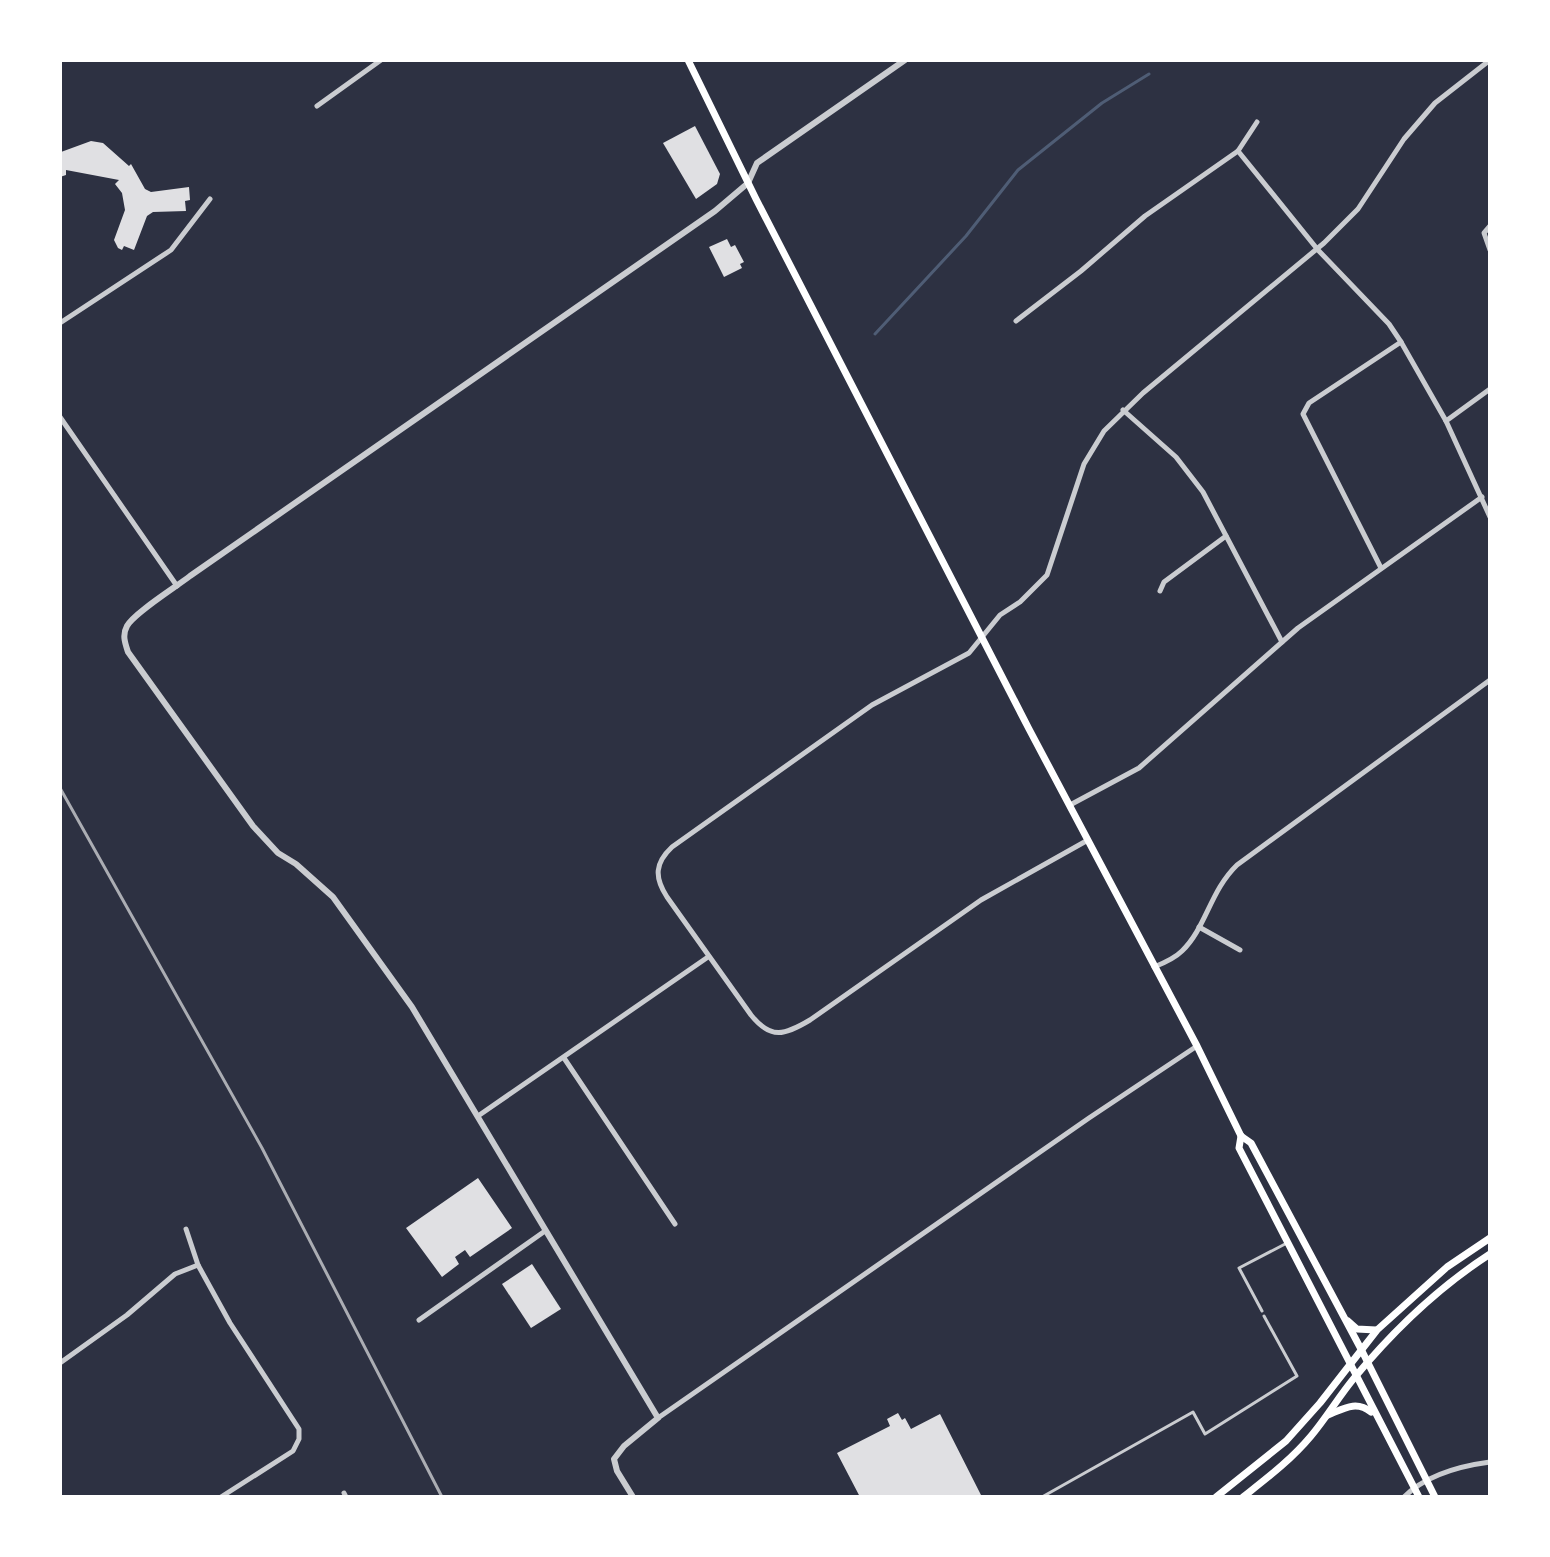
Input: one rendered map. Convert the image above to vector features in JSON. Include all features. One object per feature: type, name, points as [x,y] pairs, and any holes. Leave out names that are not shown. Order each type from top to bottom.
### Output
[{"type":"main road","points":[[688,60],[748,183],[1153,968],[1197,1046],[1241,1136],[1251,1143],[1301,1235],[1435,1497]]},
{"type":"main road","points":[[1241,1136],[1239,1148],[1419,1497]]},
{"type":"main road","points":[[1287,1243],[1301,1235]]},
{"type":"main road","points":[[1216,1497],[1286,1441],[1377,1330],[1447,1267],[1490,1238]]},
{"type":"main road","points":[[1231,1487],[1243,1497],[1283,1466],[1396,1330],[1449,1283],[1490,1254]]},
{"type":"main road","points":[[1343,1317],[1357,1329],[1377,1330]]},
{"type":"main road","points":[[1325,1417],[1350,1406],[1362,1405],[1376,1416]]},
{"type":"street","points":[[317,106],[381,60]]},
{"type":"street","points":[[658,1418],[412,1007],[346,913],[314,879],[278,853],[258,833],[128,652],[124,641],[127,625],[177,586],[715,211],[748,183],[757,163],[905,60]]},
{"type":"street","points":[[1088,840],[981,900],[793,1030],[775,1033],[760,1026],[708,957],[658,879],[663,856],[672,847],[872,705],[969,653],[1000,615],[1020,602],[1047,575],[1084,464],[1104,431],[1123,410],[1318,250],[1358,209],[1404,139],[1435,103],[1490,60]]},
{"type":"street","points":[[1016,321],[1145,216],[1238,151],[1257,122]]},
{"type":"street","points":[[1238,151],[1318,250],[1389,324],[1446,421],[1490,517]]},
{"type":"street","points":[[60,323],[171,250],[210,199]]},
{"type":"street","points":[[1490,226],[1484,233],[1490,250]]},
{"type":"street","points":[[1381,568],[1303,414],[1309,403],[1401,342]]},
{"type":"street","points":[[1446,421],[1490,389]]},
{"type":"street","points":[[1123,410],[1158,439],[1203,492],[1282,642]]},
{"type":"street","points":[[60,417],[177,586]]},
{"type":"street","points":[[1070,805],[1139,768],[1326,606],[1482,497]]},
{"type":"street","points":[[1160,591],[1164,582],[1226,536]]},
{"type":"street","points":[[1153,968],[1181,953],[1199,927],[1225,876],[1237,865],[1490,680]]},
{"type":"street","points":[[1199,927],[1240,950]]},
{"type":"street","points":[[478,1116],[708,957]]},
{"type":"street","points":[[633,1497],[617,1471],[614,1459],[624,1446],[658,1418],[1197,1046]]},
{"type":"street","points":[[564,1058],[675,1224]]},
{"type":"street","points":[[186,1229],[198,1265],[255,1365],[299,1429],[299,1439],[293,1451],[221,1497]]},
{"type":"street","points":[[419,1320],[545,1231]]},
{"type":"street","points":[[60,1363],[127,1315],[175,1274],[198,1265]]},
{"type":"street","points":[[1404,1497],[1414,1487],[1427,1481],[1469,1465],[1490,1462]]},
{"type":"lane","points":[[1042,1497],[1193,1412],[1205,1434],[1297,1376],[1239,1268],[1287,1243]]},
{"type":"building","points":[[695,126],[720,174],[717,184],[696,199],[663,143]]},
{"type":"building","points":[[91,141],[103,143],[129,166],[131,164],[145,189],[151,192],[189,187],[190,200],[185,201],[186,211],[153,212],[147,216],[134,250],[124,246],[122,250],[118,248],[114,240],[125,210],[122,193],[115,184],[119,180],[66,170],[66,175],[60,177],[61,152]]},
{"type":"building","points":[[727,239],[731,247],[735,245],[744,262],[740,264],[742,268],[724,277],[709,247]]},
{"type":"building","points":[[478,1178],[512,1228],[470,1257],[465,1250],[455,1257],[459,1264],[442,1277],[406,1228]]},
{"type":"building","points":[[532,1264],[561,1309],[531,1328],[502,1284]]},
{"type":"building","points":[[898,1413],[911,1429],[940,1414],[982,1497],[860,1497],[837,1453],[890,1426],[887,1419]]},
{"type":"waterway","points":[[875,334],[966,236],[1018,170],[1102,103],[1149,74]]},
{"type":"railway","points":[[60,788],[262,1148],[442,1497]]}]
